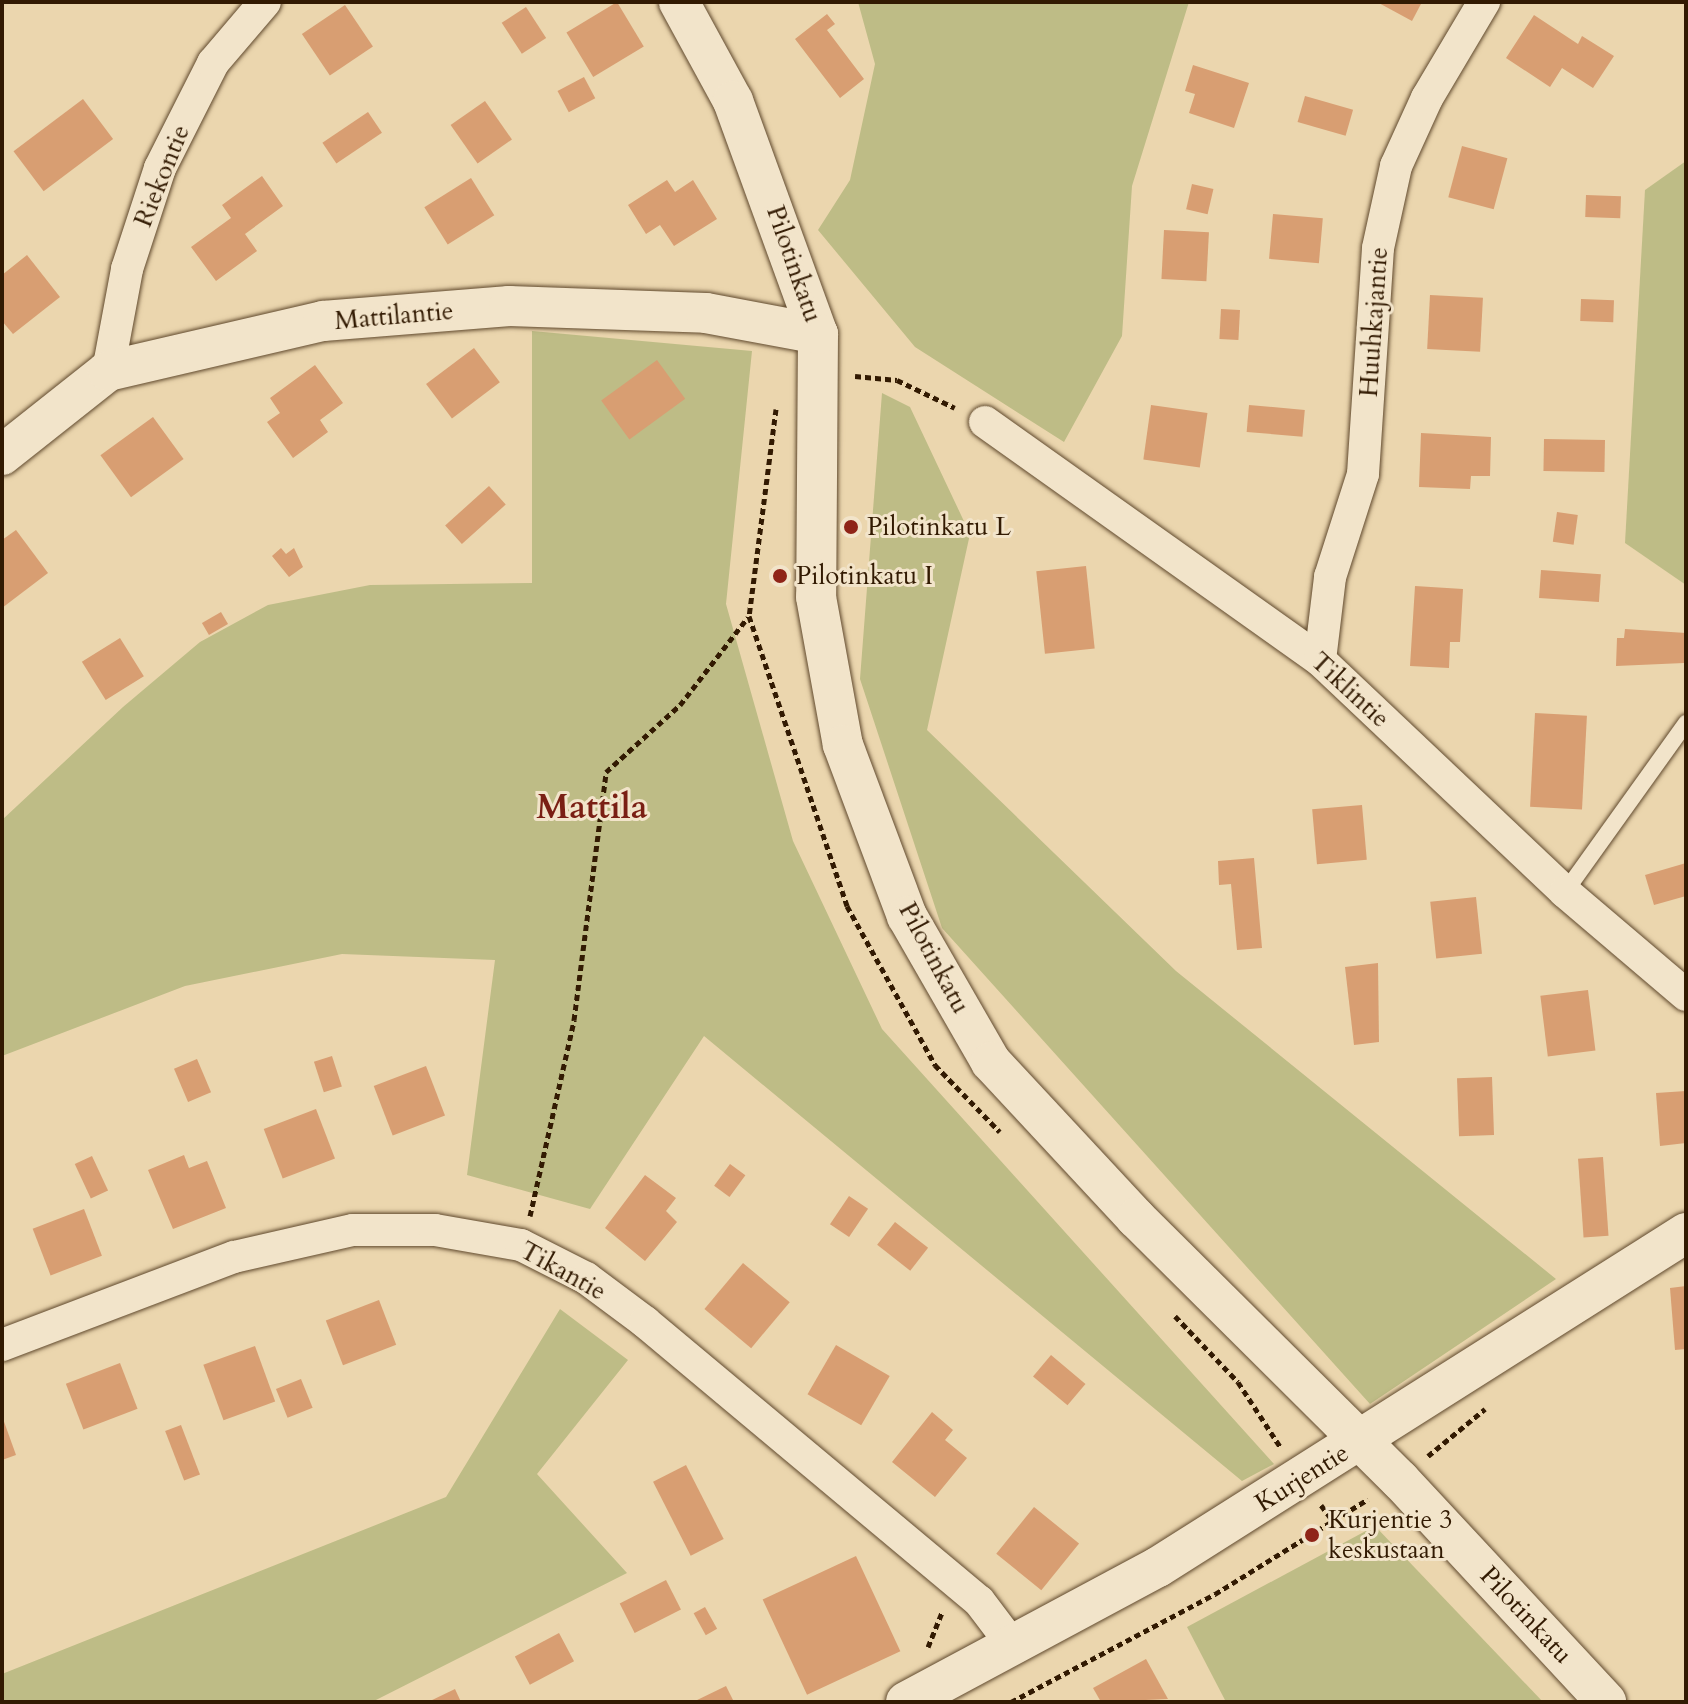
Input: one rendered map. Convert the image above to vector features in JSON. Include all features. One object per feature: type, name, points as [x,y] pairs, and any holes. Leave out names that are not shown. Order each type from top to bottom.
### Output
[{"type":"street","name":"Riekontie","points":[[108,371],[127,269],[160,168],[213,63],[265,2]]},
{"type":"street","name":"Pilotinkatu","points":[[679,2],[733,101],[818,334],[816,597],[843,745],[907,916],[991,1062],[1136,1218],[1362,1440],[1606,1702]]},
{"type":"street","name":"Huuhkajantie","points":[[1320,660],[1330,577],[1363,474],[1378,248],[1396,166],[1427,98],[1484,2]]},
{"type":"street","name":"Mattilantie","points":[[2,455],[108,371],[323,321],[509,306],[706,313],[818,334]]},
{"type":"street","name":"Tiklintie","points":[[985,422],[1320,660],[1565,892],[1686,995]]},
{"type":"street","name":"Tikantie","points":[[2,1345],[234,1257],[353,1230],[435,1230],[521,1245],[586,1278],[645,1322],[979,1601],[1013,1646]]},
{"type":"street","name":"Kurjentie","points":[[906,1702],[1013,1646],[1301,1478],[1686,1233]]},
{"type":"lane","points":[[1565,892],[1686,723]]},
{"type":"path","points":[[817,373],[897,380],[985,422]]},
{"type":"path","points":[[777,397],[749,616],[847,906],[935,1065],[1010,1143]]},
{"type":"path","points":[[521,1245],[574,1020],[606,772],[680,705],[749,616]]},
{"type":"path","points":[[1170,1310],[1238,1382],[1333,1521]]},
{"type":"path","points":[[1011,1702],[1215,1594],[1400,1480],[1492,1403]]},
{"type":"shaded area","points":[[858,2],[1189,2],[1132,186],[1122,336],[1064,442],[915,347],[818,230],[850,180],[875,64]]},
{"type":"shaded area","points":[[1686,161],[1686,585],[1625,543],[1645,190]]},
{"type":"shaded area","points":[[532,331],[752,351],[726,604],[793,841],[882,1029],[1274,1464],[1242,1481],[704,1036],[590,1209],[467,1175],[495,960],[342,954],[185,986],[2,1056],[2,820],[123,707],[200,642],[268,605],[370,585],[532,583]]},
{"type":"shaded area","points":[[882,393],[910,407],[970,534],[927,730],[1176,971],[1556,1279],[1370,1404],[942,928],[860,679]]},
{"type":"shaded area","points":[[560,1309],[628,1360],[537,1474],[627,1573],[372,1702],[2,1702],[2,1674],[446,1497]]},
{"type":"shaded area","points":[[1375,1526],[1543,1702],[1226,1702],[1187,1627]]},
{"type":"building","points":[[617,2],[644,47],[593,77],[566,32]]},
{"type":"building","points":[[1377,2],[1422,2],[1412,21]]},
{"type":"building","points":[[345,5],[373,46],[330,76],[302,34]]},
{"type":"building","points":[[526,7],[546,38],[522,54],[502,23]]},
{"type":"building","points":[[827,14],[835,24],[827,30],[864,79],[840,98],[795,39]]},
{"type":"building","points":[[1534,15],[1578,44],[1582,36],[1614,56],[1593,88],[1562,68],[1550,87],[1506,58]]},
{"type":"building","points":[[1193,65],[1249,83],[1234,128],[1189,113],[1195,94],[1185,91]]},
{"type":"building","points":[[584,77],[595,98],[569,112],[558,91]]},
{"type":"building","points":[[1305,96],[1353,110],[1346,136],[1298,122]]},
{"type":"building","points":[[83,99],[113,139],[44,191],[14,151]]},
{"type":"building","points":[[485,101],[512,140],[478,164],[451,125]]},
{"type":"building","points":[[368,112],[382,133],[336,163],[322,143]]},
{"type":"building","points":[[1462,146],[1507,158],[1494,209],[1448,197]]},
{"type":"building","points":[[262,176],[283,206],[245,234],[257,251],[216,281],[191,247],[231,218],[222,205]]},
{"type":"building","points":[[471,178],[494,215],[448,244],[424,207]]},
{"type":"building","points":[[667,180],[675,192],[693,180],[717,219],[674,246],[660,225],[646,234],[628,205]]},
{"type":"building","points":[[1192,184],[1213,189],[1208,214],[1186,209]]},
{"type":"building","points":[[1586,195],[1621,196],[1620,218],[1585,217]]},
{"type":"building","points":[[1273,214],[1323,218],[1319,263],[1269,259]]},
{"type":"building","points":[[1164,230],[1209,232],[1206,281],[1161,279]]},
{"type":"building","points":[[27,255],[60,297],[13,334],[2,321],[2,275]]},
{"type":"building","points":[[1430,295],[1483,298],[1480,352],[1427,349]]},
{"type":"building","points":[[1581,299],[1614,300],[1613,322],[1580,321]]},
{"type":"building","points":[[1221,309],[1240,310],[1238,340],[1219,339]]},
{"type":"building","points":[[474,348],[500,382],[452,418],[426,384]]},
{"type":"building","points":[[657,360],[685,399],[629,439],[601,401]]},
{"type":"building","points":[[315,365],[343,403],[320,420],[328,432],[293,458],[267,422],[280,413],[270,398]]},
{"type":"building","points":[[1151,405],[1207,413],[1200,467],[1143,459]]},
{"type":"building","points":[[1249,405],[1305,410],[1302,437],[1247,432]]},
{"type":"building","points":[[153,417],[184,459],[131,497],[100,455]]},
{"type":"building","points":[[1421,433],[1491,437],[1490,476],[1471,476],[1470,489],[1419,487]]},
{"type":"building","points":[[1544,439],[1605,440],[1604,472],[1543,471]]},
{"type":"building","points":[[489,486],[506,505],[462,544],[445,525]]},
{"type":"building","points":[[1557,512],[1578,515],[1574,545],[1553,542]]},
{"type":"building","points":[[16,530],[48,573],[2,608],[2,540]]},
{"type":"building","points":[[281,548],[286,554],[294,548],[303,567],[289,577],[272,556]]},
{"type":"building","points":[[1086,566],[1095,649],[1045,654],[1036,571]]},
{"type":"building","points":[[1541,570],[1601,574],[1599,602],[1539,598]]},
{"type":"building","points":[[1415,586],[1463,589],[1460,642],[1450,642],[1449,668],[1410,666]]},
{"type":"building","points":[[221,612],[228,624],[209,635],[202,623]]},
{"type":"building","points":[[1625,629],[1686,633],[1684,663],[1616,666],[1617,638],[1624,638]]},
{"type":"building","points":[[120,638],[144,676],[106,700],[82,662]]},
{"type":"building","points":[[1535,713],[1587,716],[1582,810],[1530,807]]},
{"type":"building","points":[[1362,805],[1367,860],[1317,864],[1312,809]]},
{"type":"building","points":[[1254,858],[1262,948],[1237,950],[1231,884],[1219,885],[1218,861]]},
{"type":"building","points":[[1686,863],[1686,896],[1654,905],[1645,875]]},
{"type":"building","points":[[1476,897],[1482,954],[1436,958],[1430,902]]},
{"type":"building","points":[[1378,963],[1379,1042],[1354,1045],[1345,967]]},
{"type":"building","points":[[1588,990],[1595,1051],[1548,1056],[1540,996]]},
{"type":"building","points":[[332,1056],[342,1086],[324,1092],[314,1062]]},
{"type":"building","points":[[197,1059],[211,1092],[188,1102],[174,1069]]},
{"type":"building","points":[[426,1066],[445,1115],[393,1136],[374,1086]]},
{"type":"building","points":[[1492,1077],[1494,1135],[1459,1136],[1457,1078]]},
{"type":"building","points":[[1686,1091],[1686,1143],[1660,1146],[1656,1093]]},
{"type":"building","points":[[316,1109],[335,1158],[283,1179],[264,1129]]},
{"type":"building","points":[[184,1155],[189,1168],[207,1161],[226,1208],[173,1229],[148,1170]]},
{"type":"building","points":[[92,1156],[108,1190],[91,1198],[75,1164]]},
{"type":"building","points":[[1603,1157],[1609,1236],[1584,1238],[1578,1159]]},
{"type":"building","points":[[730,1164],[745,1175],[730,1197],[714,1186]]},
{"type":"building","points":[[645,1175],[676,1198],[666,1211],[677,1222],[645,1261],[605,1228]]},
{"type":"building","points":[[849,1196],[868,1209],[849,1237],[830,1224]]},
{"type":"building","points":[[84,1209],[102,1256],[51,1275],[33,1229]]},
{"type":"building","points":[[895,1222],[928,1248],[910,1271],[877,1245]]},
{"type":"building","points":[[743,1263],[790,1302],[751,1348],[704,1309]]},
{"type":"building","points":[[1686,1286],[1686,1349],[1675,1350],[1670,1288]]},
{"type":"building","points":[[379,1300],[396,1345],[343,1365],[326,1320]]},
{"type":"building","points":[[836,1345],[890,1376],[861,1425],[808,1394]]},
{"type":"building","points":[[255,1346],[275,1401],[223,1420],[203,1365]]},
{"type":"building","points":[[1051,1355],[1085,1384],[1067,1405],[1033,1376]]},
{"type":"building","points":[[120,1363],[138,1409],[83,1430],[66,1384]]},
{"type":"building","points":[[301,1379],[313,1408],[288,1418],[276,1389]]},
{"type":"building","points":[[932,1412],[953,1430],[945,1440],[967,1458],[935,1497],[892,1462]]},
{"type":"building","points":[[2,1416],[16,1455],[2,1460]]},
{"type":"building","points":[[181,1425],[200,1474],[184,1481],[165,1431]]},
{"type":"building","points":[[686,1465],[724,1539],[691,1556],[653,1482]]},
{"type":"building","points":[[1034,1507],[1079,1544],[1041,1590],[996,1554]]},
{"type":"building","points":[[856,1556],[900,1651],[807,1695],[763,1600]]},
{"type":"building","points":[[666,1580],[681,1609],[635,1633],[620,1604]]},
{"type":"building","points":[[705,1607],[717,1629],[706,1635],[694,1613]]},
{"type":"building","points":[[559,1633],[574,1661],[530,1685],[515,1656]]},
{"type":"building","points":[[1146,1659],[1168,1699],[1101,1702],[1093,1688]]},
{"type":"building","points":[[726,1686],[734,1702],[693,1702]]},
{"type":"building","points":[[455,1689],[461,1702],[428,1702]]},
{"type":"place","name":"Pilotinkatu L","points":[[851,527]]},
{"type":"place","name":"Pilotinkatu I","points":[[780,576]]},
{"type":"place","name":"Kurjentie 3 keskustaan","points":[[1312,1535]]},
{"type":"district","name":"Mattila","points":[[592,808]]}]
